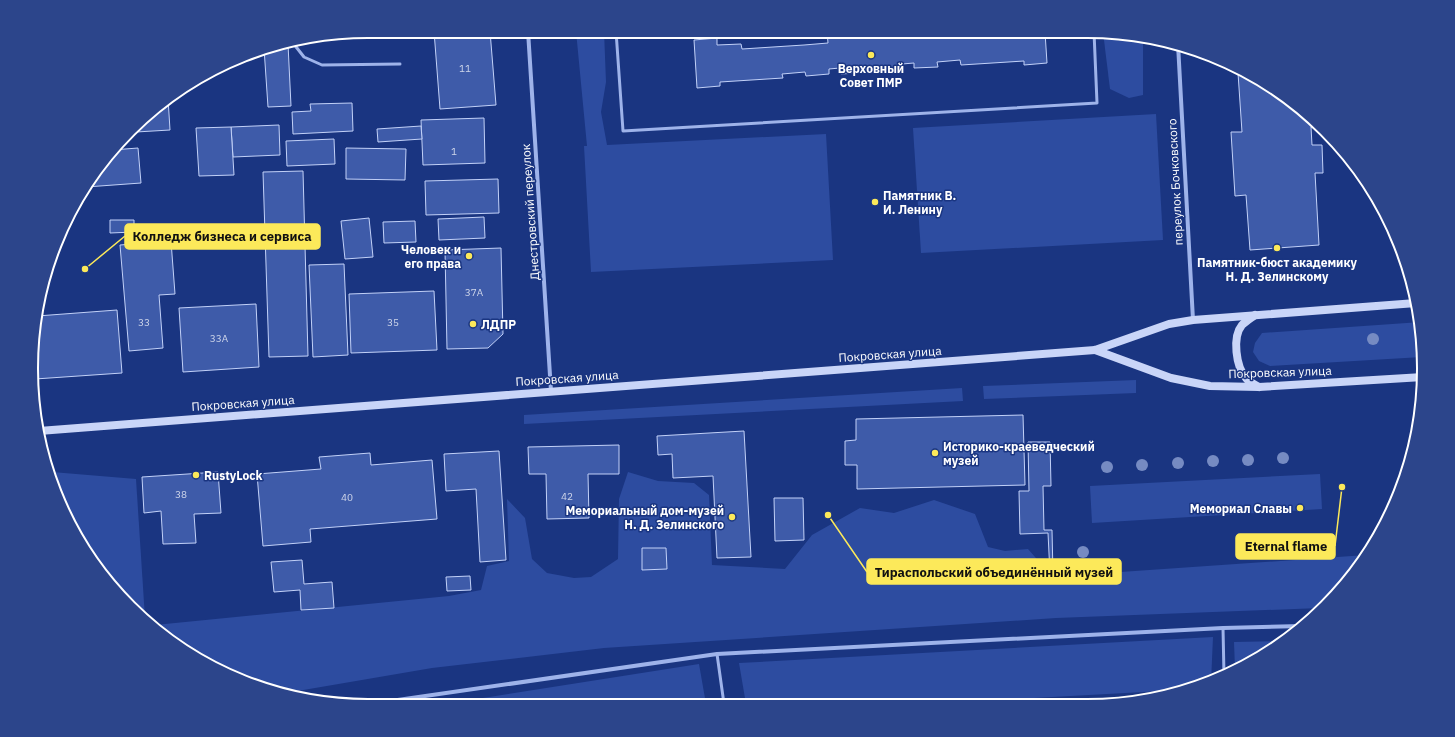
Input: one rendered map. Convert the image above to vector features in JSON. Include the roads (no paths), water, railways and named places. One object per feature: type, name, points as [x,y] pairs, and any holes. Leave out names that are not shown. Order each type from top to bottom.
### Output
[{"type":"main road","name":"Покровская улица","points":[[44,431],[1096,350],[1169,324],[1193,320],[1411,303]]},
{"type":"main road","points":[[1256,315],[1243,324],[1238,332],[1237,343],[1240,368],[1246,379],[1258,387]]},
{"type":"main road","name":"Покровская улица","points":[[1096,350],[1171,378],[1210,386],[1258,387],[1417,377]]},
{"type":"street","name":"Днестровский переулок","points":[[528,38],[552,391]]},
{"type":"street","name":"переулок Бочковского","points":[[1178,51],[1193,320]]},
{"type":"street","points":[[405,699],[717,654],[1223,628],[1293,626]]},
{"type":"lane","points":[[616,38],[623,131],[1097,103],[1094,38]]},
{"type":"lane","points":[[295,46],[304,57],[322,65],[400,64]]},
{"type":"lane","points":[[1223,628],[1224,669]]},
{"type":"lane","points":[[717,654],[723,699]]},
{"type":"place","name":"Верховный Совет ПМР","points":[[871,55]]},
{"type":"place","name":"Памятник В. И. Ленину","points":[[875,202]]},
{"type":"place","name":"Памятник-бюст академику Н. Д. Зелинскому","points":[[1277,248]]},
{"type":"place","name":"Человек и его права","points":[[469,256]]},
{"type":"place","name":"Колледж бизнеса и сервиса","points":[[85,269]]},
{"type":"place","name":"ЛДПР","points":[[473,324]]},
{"type":"place","name":"Историко-краеведческий музей","points":[[935,453]]},
{"type":"place","name":"RustyLock","points":[[196,475]]},
{"type":"place","name":"Eternal flame","points":[[1342,487]]},
{"type":"place","name":"Мемориал Славы","points":[[1300,508]]},
{"type":"place","name":"Тираспольский объединённый музей","points":[[828,515]]},
{"type":"place","name":"Мемориальный дом-музей Н. Д. Зелинского","points":[[732,517]]}]
